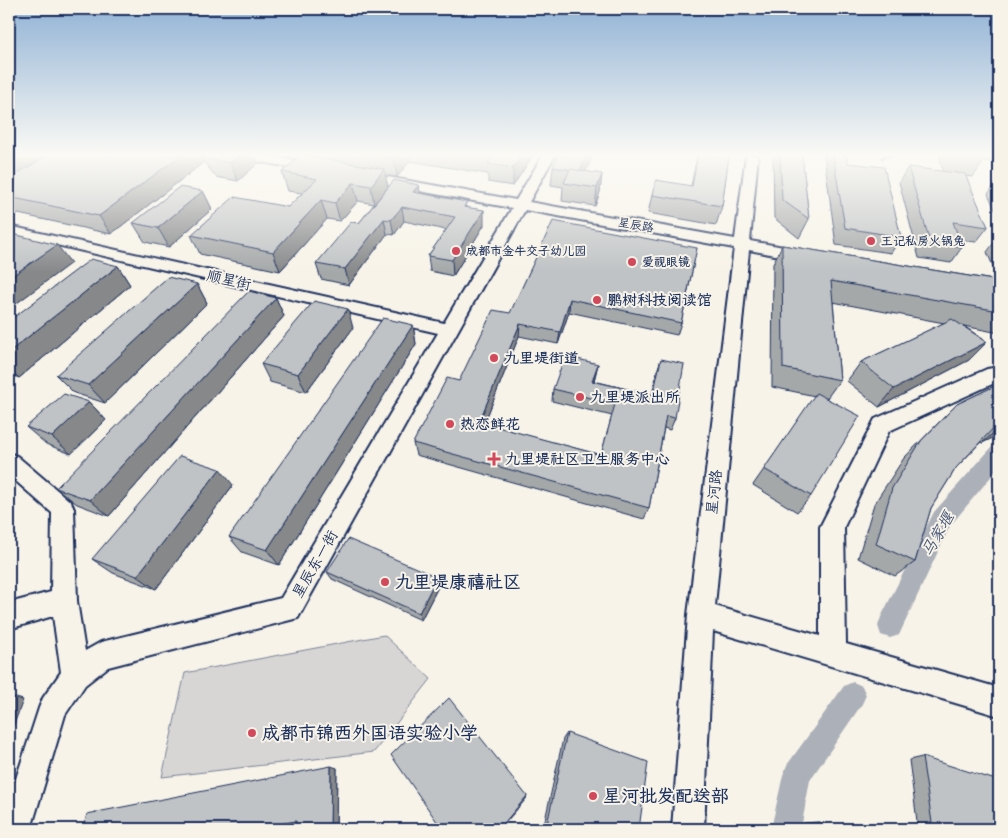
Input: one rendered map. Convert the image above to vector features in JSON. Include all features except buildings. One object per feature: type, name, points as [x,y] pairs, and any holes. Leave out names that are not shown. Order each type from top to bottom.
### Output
[{"type":"street","name":"星辰路","points":[[461,194],[817,258]]},
{"type":"street","name":"星辰东一街","points":[[15,829],[53,708],[75,674],[101,655],[289,610],[528,194]]},
{"type":"street","name":"星河路","points":[[688,829],[701,615],[747,194]]},
{"type":"street","name":"顺星街","points":[[9,230],[450,330]]},
{"type":"street","points":[[833,652],[832,527],[882,425],[994,374],[999,374]]},
{"type":"street","points":[[9,462],[63,509],[64,601],[75,674]]},
{"type":"street","points":[[9,616],[64,601]]},
{"type":"street","points":[[701,615],[999,702]]},
{"type":"shaded area","points":[[384,635],[431,679],[374,752],[162,777],[185,673]]},
{"type":"waterway","name":"马家堰","points":[[890,626],[942,519],[999,453]]},
{"type":"waterway","name":"马家堰","points":[[786,829],[797,775],[853,695]]},
{"type":"place","name":"王记私房火锅兔","points":[[871,241]]},
{"type":"place","name":"成都市金牛交子幼儿园","points":[[456,251]]},
{"type":"place","name":"爱视眼镜","points":[[632,262]]},
{"type":"place","name":"鹏树科技阅读馆","points":[[597,300]]},
{"type":"place","name":"九里堤街道","points":[[494,358]]},
{"type":"place","name":"九里堤派出所","points":[[580,397]]},
{"type":"place","name":"热恋鲜花","points":[[450,424]]},
{"type":"place","name":"九里堤社区卫生服务中心","points":[[494,459]]},
{"type":"place","name":"九里堤康禧社区","points":[[385,582]]},
{"type":"place","name":"成都市锦西外国语实验小学","points":[[252,733]]},
{"type":"place","name":"星河批发配送部","points":[[593,796]]}]
